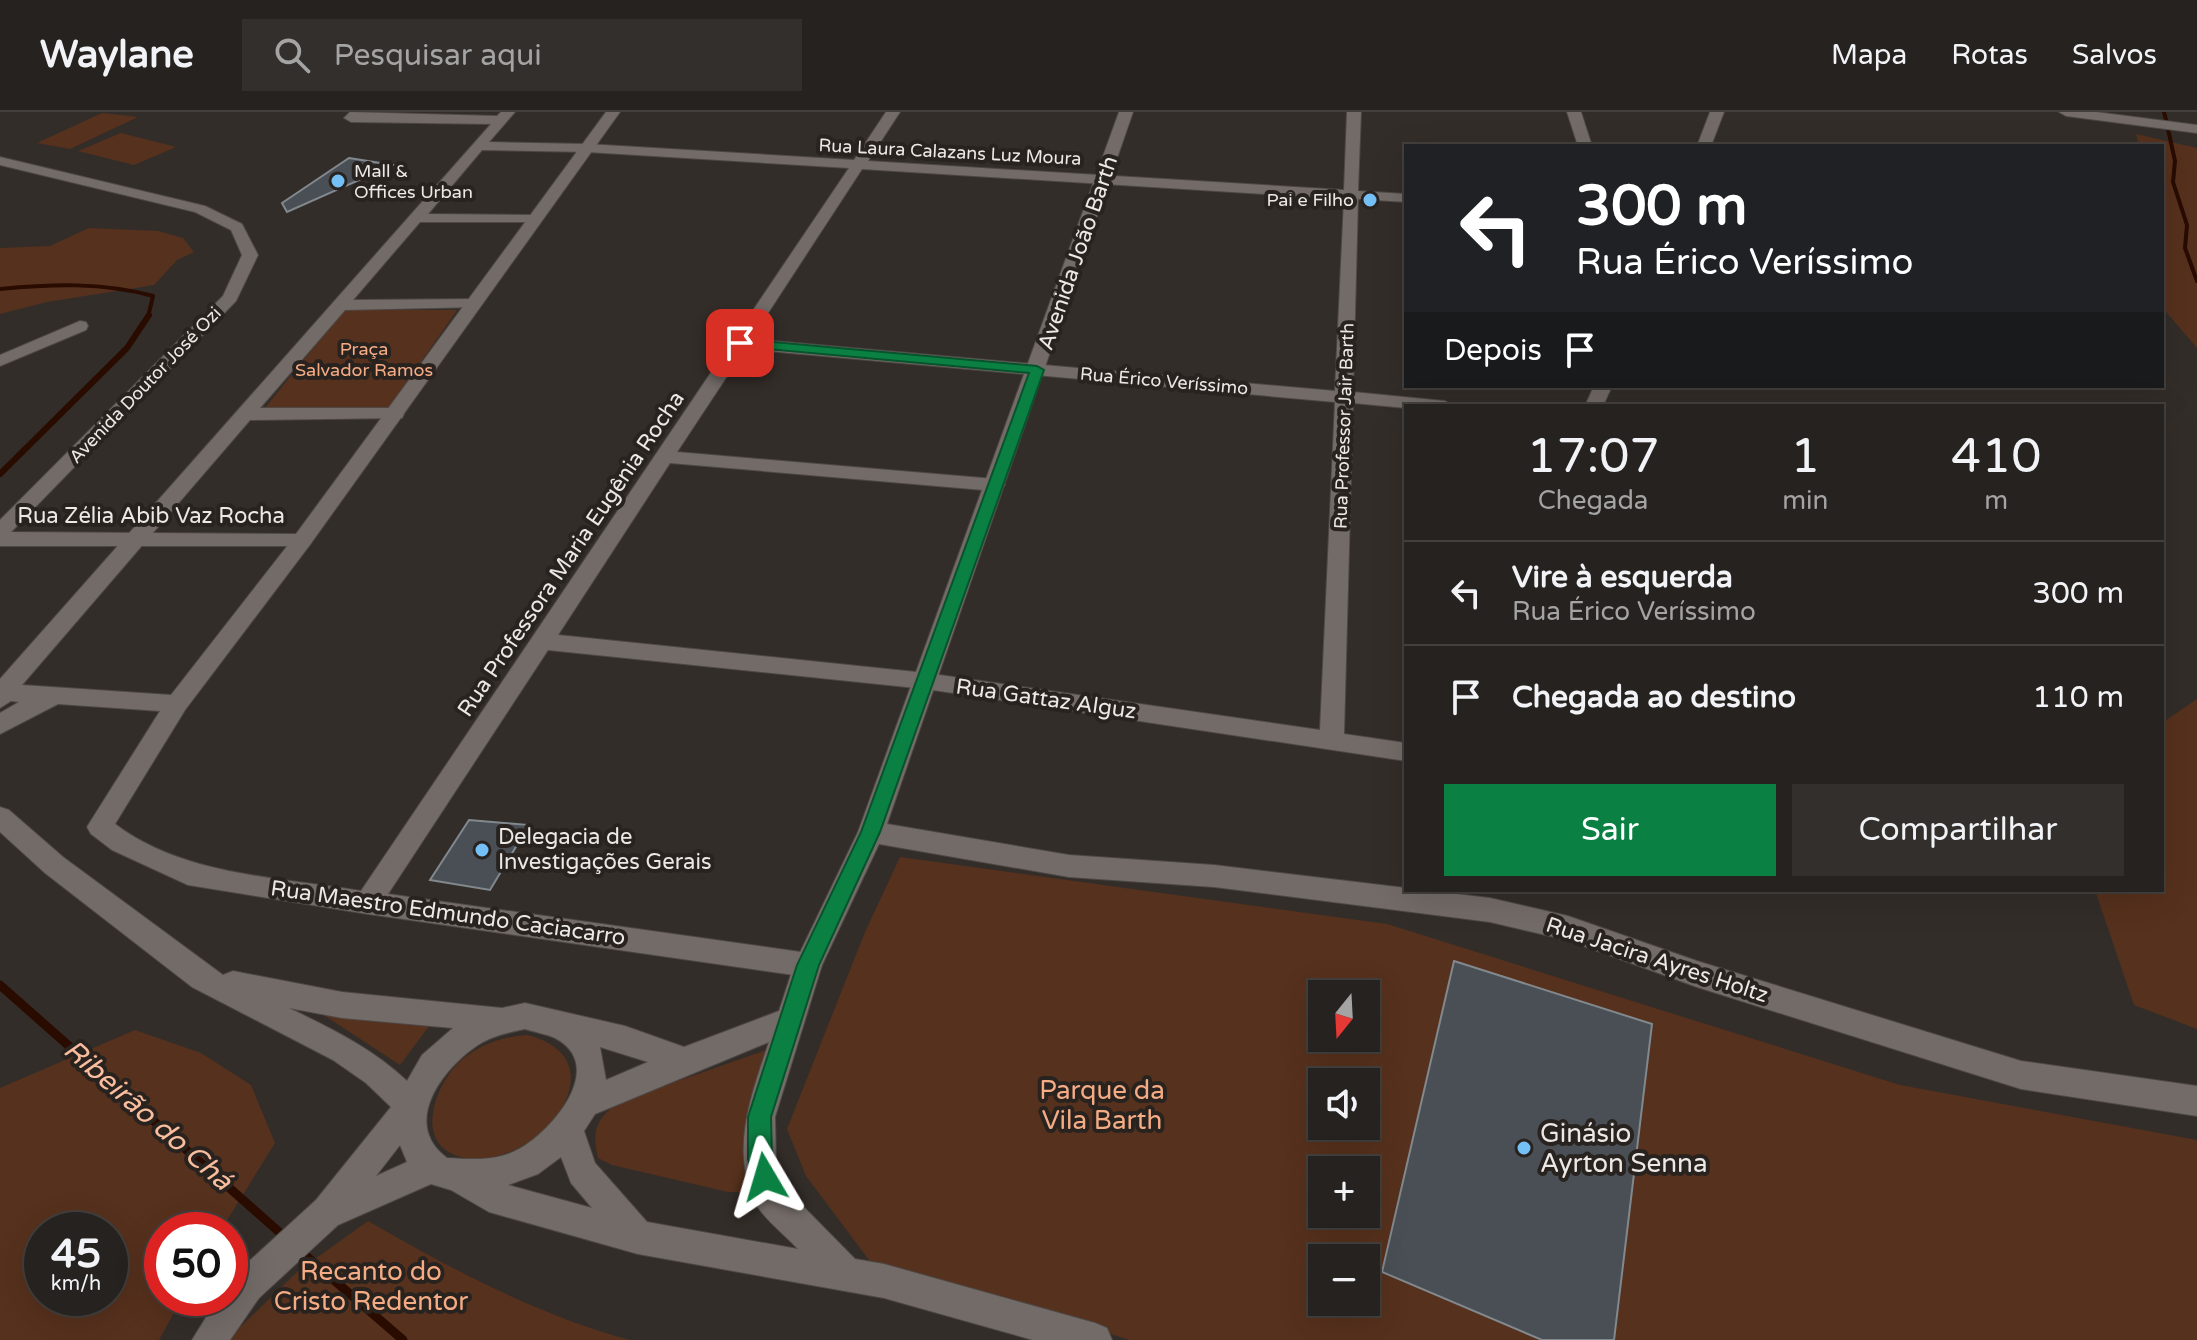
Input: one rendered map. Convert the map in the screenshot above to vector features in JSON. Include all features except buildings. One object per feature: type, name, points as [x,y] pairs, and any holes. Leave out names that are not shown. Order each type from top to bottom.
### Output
[{"type":"street","points":[[357,112],[351,118],[504,116]]},
{"type":"street","points":[[2,696],[59,695],[177,704],[302,541],[613,112]]},
{"type":"street","name":"Rua Professora Maria Eugênia Rocha","points":[[368,903],[893,112]]},
{"type":"street","name":"Avenida João Barth","points":[[845,1273],[769,1195],[760,1159],[760,1117],[808,965],[871,832],[1105,180],[1126,112]]},
{"type":"street","name":"Rua Professor Jair Barth","points":[[1332,740],[1354,112]]},
{"type":"street","points":[[1574,112],[1584,144]]},
{"type":"street","points":[[1705,144],[1717,112]]},
{"type":"street","points":[[2066,112],[2197,129]]},
{"type":"street","points":[[2,696],[132,541],[418,218],[504,116]]},
{"type":"street","name":"Rua Laura Calazans Luz Moura","points":[[480,146],[587,148],[1404,198]]},
{"type":"street","name":"Avenida Doutor José Ozi","points":[[0,161],[200,209],[237,227],[250,255],[230,298],[0,532]]},
{"type":"street","points":[[418,218],[533,219]]},
{"type":"street","points":[[340,305],[473,304]]},
{"type":"street","points":[[0,361],[80,326]]},
{"type":"street","name":"Rua Érico Veríssimo","points":[[740,343],[1423,404]]},
{"type":"street","points":[[245,414],[395,414]]},
{"type":"street","points":[[664,457],[995,485]]},
{"type":"street","name":"Rua Zélia Abib Vaz Rocha","points":[[0,539],[302,541]]},
{"type":"street","name":"Rua Gattaz Alguz","points":[[541,641],[926,681],[1404,752]]},
{"type":"street","points":[[0,725],[35,703],[59,695]]},
{"type":"street","name":"Rua Maestro Edmundo Caciacarro","points":[[177,704],[100,827],[121,843],[188,874],[368,903],[808,965]]},
{"type":"street","points":[[0,817],[54,865],[202,978],[344,1050],[377,1073],[411,1106],[411,1133],[421,1156],[489,1196],[638,1237],[884,1281],[1095,1340]]},
{"type":"street","name":"Rua Jacira Ayres Holtz","points":[[871,832],[1069,866],[1214,876],[1490,910],[1568,928],[1697,974],[2021,1075],[2197,1101]]},
{"type":"street","points":[[202,978],[342,1005],[503,1020]]},
{"type":"street","points":[[209,1340],[247,1286],[328,1212],[411,1106],[424,1078],[444,1053],[470,1033],[503,1020],[525,1016],[550,1019],[684,1061]]},
{"type":"street","points":[[576,1117],[684,1061],[791,1020]]},
{"type":"street","points":[[328,1212],[366,1200],[380,1190],[447,1172],[501,1175],[533,1161],[559,1141],[589,1091],[591,1066],[585,1045],[563,1025]]},
{"type":"street","points":[[576,1117],[582,1172],[638,1237]]},
{"type":"green space","points":[[102,113],[138,117],[70,149],[37,143]]},
{"type":"green space","points":[[121,133],[176,147],[134,165],[78,151]]},
{"type":"green space","points":[[2136,134],[2197,148],[2197,348],[2164,309],[2164,144],[2138,144]]},
{"type":"green space","points":[[89,228],[158,231],[183,238],[194,252],[177,260],[154,285],[47,302],[0,314],[0,248],[50,246]]},
{"type":"green space","name":"Praça Salvador Ramos","points":[[344,310],[457,310],[389,408],[265,408]]},
{"type":"green space","points":[[2197,699],[2197,1029],[2134,1005],[2096,892],[2164,892],[2164,722]]},
{"type":"green space","name":"Parque da Vila Barth","points":[[900,857],[1387,924],[1900,1085],[2197,1140],[2197,1340],[1130,1340],[869,1260],[806,1176],[787,1129],[865,932]]},
{"type":"green space","points":[[307,1004],[432,1022],[400,1065]]},
{"type":"green space","points":[[135,1030],[201,1053],[251,1085],[275,1143],[232,1212],[144,1212],[144,1316],[172,1316],[159,1340],[0,1340],[0,1088]]},
{"type":"green space","points":[[527,1035],[555,1048],[569,1066],[570,1087],[561,1110],[543,1130],[520,1147],[494,1157],[466,1158],[449,1152],[438,1142],[433,1128],[433,1113],[444,1082],[465,1057],[479,1048],[502,1039]]},
{"type":"green space","points":[[769,1049],[747,1192],[728,1192],[612,1165],[598,1158],[595,1140],[598,1125],[606,1113],[621,1101]]},
{"type":"green space","name":"Recanto do Cristo Redentor","points":[[368,1221],[529,1304],[630,1340],[230,1340],[297,1272]]},
{"type":"waterway","points":[[2164,112],[2166,120]]},
{"type":"waterway","points":[[2168,129],[2175,161],[2173,182],[2187,225],[2185,248],[2197,281]]},
{"type":"waterway","name":"Ribeirão do Chá","points":[[0,289],[77,285],[134,291],[153,296],[148,316]]},
{"type":"waterway","name":"Ribeirão do Chá","points":[[0,474],[127,348],[148,316]]},
{"type":"waterway","name":"Ribeirão do Chá","points":[[0,985],[286,1238]]},
{"type":"waterway","name":"Ribeirão do Chá","points":[[298,1249],[403,1340]]},
{"type":"place","name":"Mall & Offices Urban","points":[[338,181]]},
{"type":"place","name":"Pai e Filho","points":[[1370,200]]},
{"type":"place","name":"Delegacia de Investigações Gerais","points":[[482,850]]},
{"type":"place","name":"Ginásio Ayrton Senna","points":[[1524,1148]]},
{"type":"route","points":[[740,343],[1037,370],[871,832],[808,965],[760,1117],[760,1159],[765,1177]]}]
